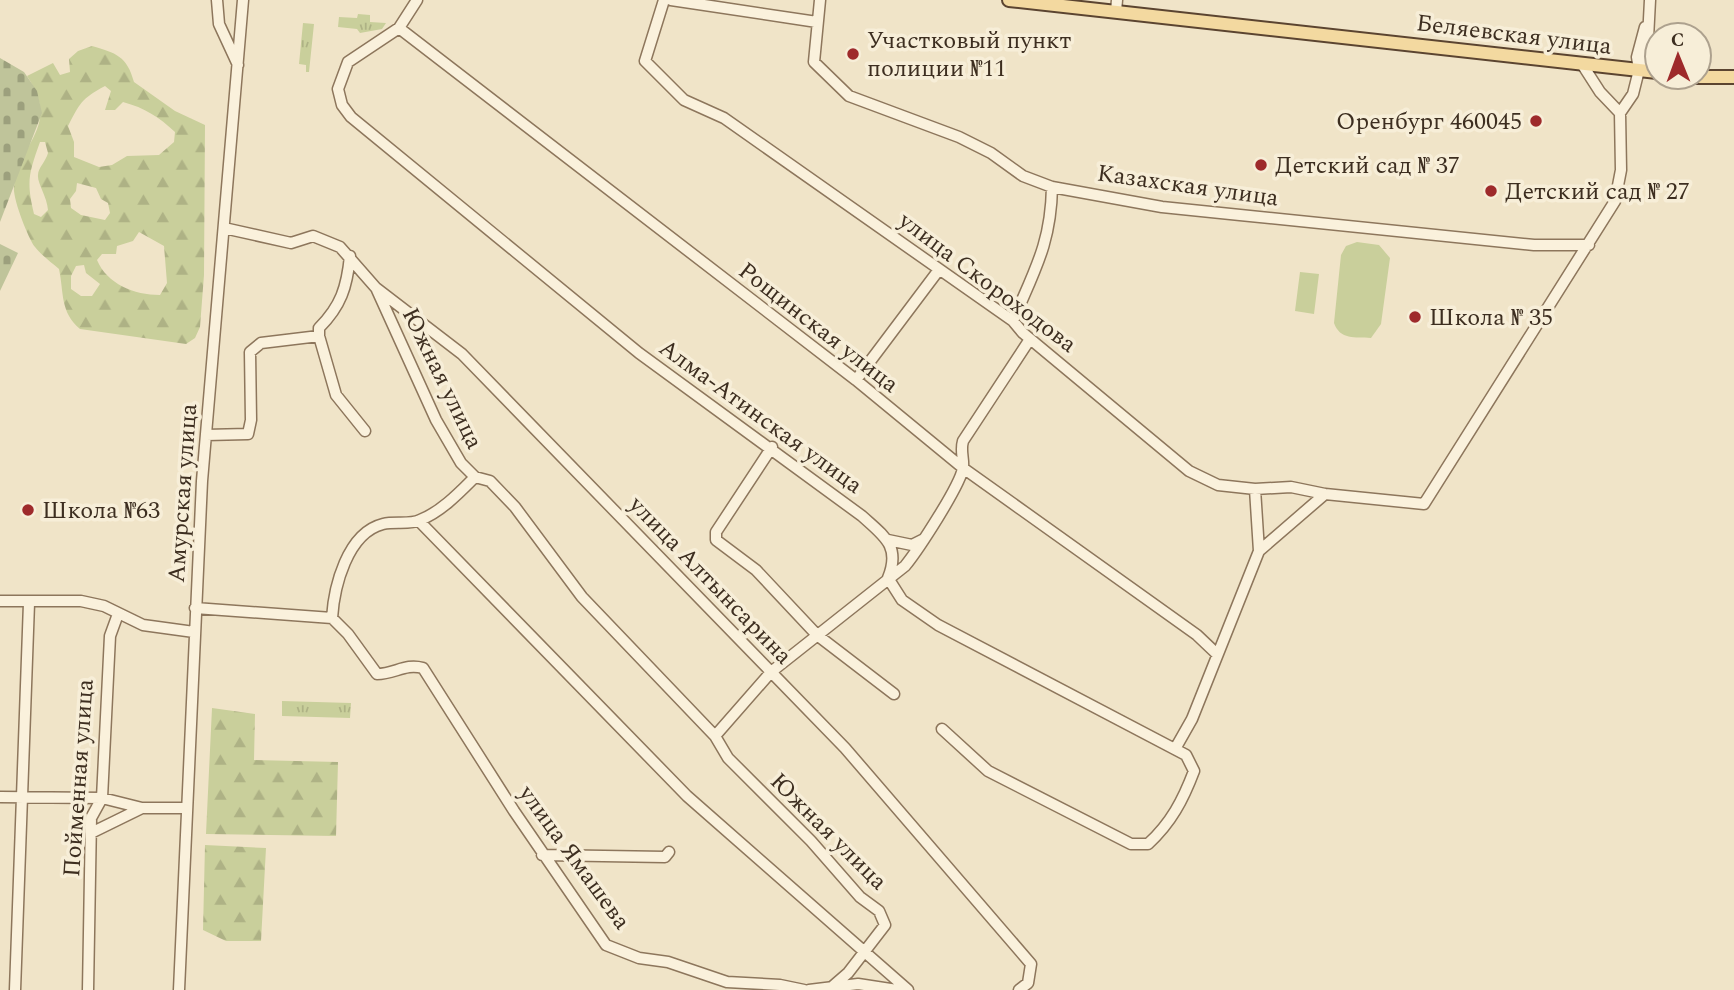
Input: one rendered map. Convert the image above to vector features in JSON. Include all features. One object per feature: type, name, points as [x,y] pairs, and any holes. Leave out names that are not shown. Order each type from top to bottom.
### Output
[{"type":"main road","name":"Беляевская улица","points":[[1009,0],[1117,6],[1643,70]]},
{"type":"main road","points":[[1713,78],[1734,77]]},
{"type":"main road","points":[[1713,81],[1734,87]]},
{"type":"street","points":[[217,0],[219,24],[238,66]]},
{"type":"street","name":"Амурская улица","points":[[179,990],[195,608],[206,435],[243,0]]},
{"type":"street","points":[[399,28],[417,0]]},
{"type":"street","name":"улица Скороходова","points":[[664,0],[645,61],[684,100],[724,118],[846,201],[938,271],[1013,321],[1030,339],[1189,471],[1218,485],[1255,489],[1291,487],[1325,494],[1424,504],[1589,245]]},
{"type":"street","points":[[671,0],[817,22],[820,0]]},
{"type":"street","points":[[1589,245],[1615,201],[1621,170],[1620,114],[1633,94],[1639,70],[1639,42],[1647,23],[1650,0]]},
{"type":"street","name":"Казахская улица","points":[[817,22],[814,62],[849,96],[958,137],[990,153],[1023,176],[1052,187],[1162,207],[1534,245],[1589,245]]},
{"type":"street","name":"Алма-Атинская улица","points":[[399,28],[348,62],[338,89],[342,104],[351,117],[639,353],[772,447],[888,540]]},
{"type":"street","name":"Рощинская улица","points":[[399,28],[856,380],[922,437],[1197,635],[1217,654]]},
{"type":"street","points":[[1582,64],[1600,92],[1620,114]]},
{"type":"street","points":[[1013,321],[1043,256],[1051,219],[1052,187]]},
{"type":"street","name":"улица Алтынсарина","points":[[224,229],[291,243],[313,236],[340,247],[376,288],[462,354],[854,757],[1031,964],[1028,983],[1019,990]]},
{"type":"street","points":[[350,256],[345,293],[337,309],[319,328],[319,336],[335,395],[365,431]]},
{"type":"street","points":[[856,380],[938,271]]},
{"type":"street","name":"Южная улица","points":[[376,288],[436,420],[461,463],[475,477],[491,481],[515,507],[582,597],[715,736],[728,758],[811,841],[860,897],[880,911],[885,925],[864,951]]},
{"type":"street","points":[[206,435],[248,434],[251,420],[250,352],[261,343],[319,336]]},
{"type":"street","points":[[715,736],[771,672],[905,566],[928,537],[963,468],[960,452],[963,441],[1030,339]]},
{"type":"street","points":[[772,447],[716,532],[716,540],[756,570],[817,635],[894,694]]},
{"type":"street","points":[[195,608],[332,618],[337,583],[352,549],[365,533],[381,524],[419,521],[458,495],[475,477]]},
{"type":"street","points":[[1175,749],[1192,719],[1259,551],[1255,489]]},
{"type":"street","points":[[1259,551],[1325,494]]},
{"type":"street","points":[[419,521],[687,796],[908,990]]},
{"type":"street","points":[[888,578],[894,561],[888,540],[912,545],[928,537]]},
{"type":"street","points":[[888,578],[902,600],[938,625],[1186,755],[1194,771],[1184,797],[1166,828],[1149,844],[1131,844],[988,771],[942,729]]},
{"type":"street","points":[[0,601],[81,601],[104,606],[155,628],[194,632]]},
{"type":"street","points":[[15,990],[29,603]]},
{"type":"street","name":"Пойменная улица","points":[[89,990],[92,818],[102,798],[110,636],[118,614]]},
{"type":"street","name":"улица Ямашева","points":[[332,618],[348,634],[376,674],[387,674],[408,664],[423,668],[542,855],[606,944],[639,958],[668,962],[727,982],[780,985],[806,990],[859,984],[897,990]]},
{"type":"street","points":[[0,797],[102,798],[142,808],[186,808]]},
{"type":"street","points":[[82,797],[92,818]]},
{"type":"street","points":[[91,833],[142,808]]},
{"type":"street","points":[[542,855],[665,857],[670,852]]},
{"type":"street","points":[[833,986],[864,951]]},
{"type":"green space","points":[[358,14],[370,15],[370,22],[386,23],[382,29],[360,33],[357,29],[338,27],[339,17],[357,18]]},
{"type":"green space","points":[[303,23],[314,24],[309,72],[306,72],[306,65],[299,64]]},
{"type":"green space","points":[[92,46],[114,54],[128,66],[134,82],[175,111],[205,125],[204,275],[200,327],[195,338],[186,344],[80,329],[66,309],[59,269],[35,247],[21,217],[14,186],[39,121],[40,108],[27,76],[53,63],[60,75],[70,72],[69,59],[78,51]],"holes":[[[105,86],[111,91],[105,110],[115,110],[123,102],[157,117],[175,132],[174,142],[159,155],[127,156],[112,165],[99,167],[74,157],[74,142],[68,126],[82,102]],[[40,142],[45,142],[48,153],[38,172],[38,178],[48,210],[41,217],[34,214],[30,193],[31,170]],[[77,183],[96,188],[101,199],[108,203],[110,213],[105,220],[81,215],[71,208],[70,199],[76,191]],[[139,232],[164,246],[167,283],[160,295],[131,290],[107,276],[97,260],[102,254],[116,254],[117,246],[133,241]],[[84,265],[86,273],[100,284],[92,296],[81,296],[71,289],[71,276],[76,266]]]},
{"type":"green space","points":[[0,58],[24,72],[37,91],[42,113],[0,222]]},
{"type":"green space","points":[[1357,242],[1379,245],[1390,258],[1381,324],[1371,338],[1344,335],[1334,323],[1341,255],[1346,246]]},
{"type":"green space","points":[[0,244],[18,253],[0,291]]},
{"type":"green space","points":[[1300,272],[1319,274],[1314,314],[1295,311]]},
{"type":"green space","points":[[282,701],[351,703],[350,718],[282,716]]},
{"type":"green space","points":[[212,708],[255,714],[254,760],[338,762],[336,836],[206,834]]},
{"type":"green space","points":[[205,845],[266,848],[261,941],[226,941],[203,930]]},
{"type":"place","name":"Участковый пункт полиции №11","points":[[853,54]]},
{"type":"place","name":"Оренбург 460045","points":[[1536,121]]},
{"type":"place","name":"Детский сад № 37","points":[[1261,165]]},
{"type":"place","name":"Детский сад № 27","points":[[1491,191]]},
{"type":"place","name":"Школа № 35","points":[[1415,317]]},
{"type":"place","name":"Школа №63","points":[[28,510]]}]
